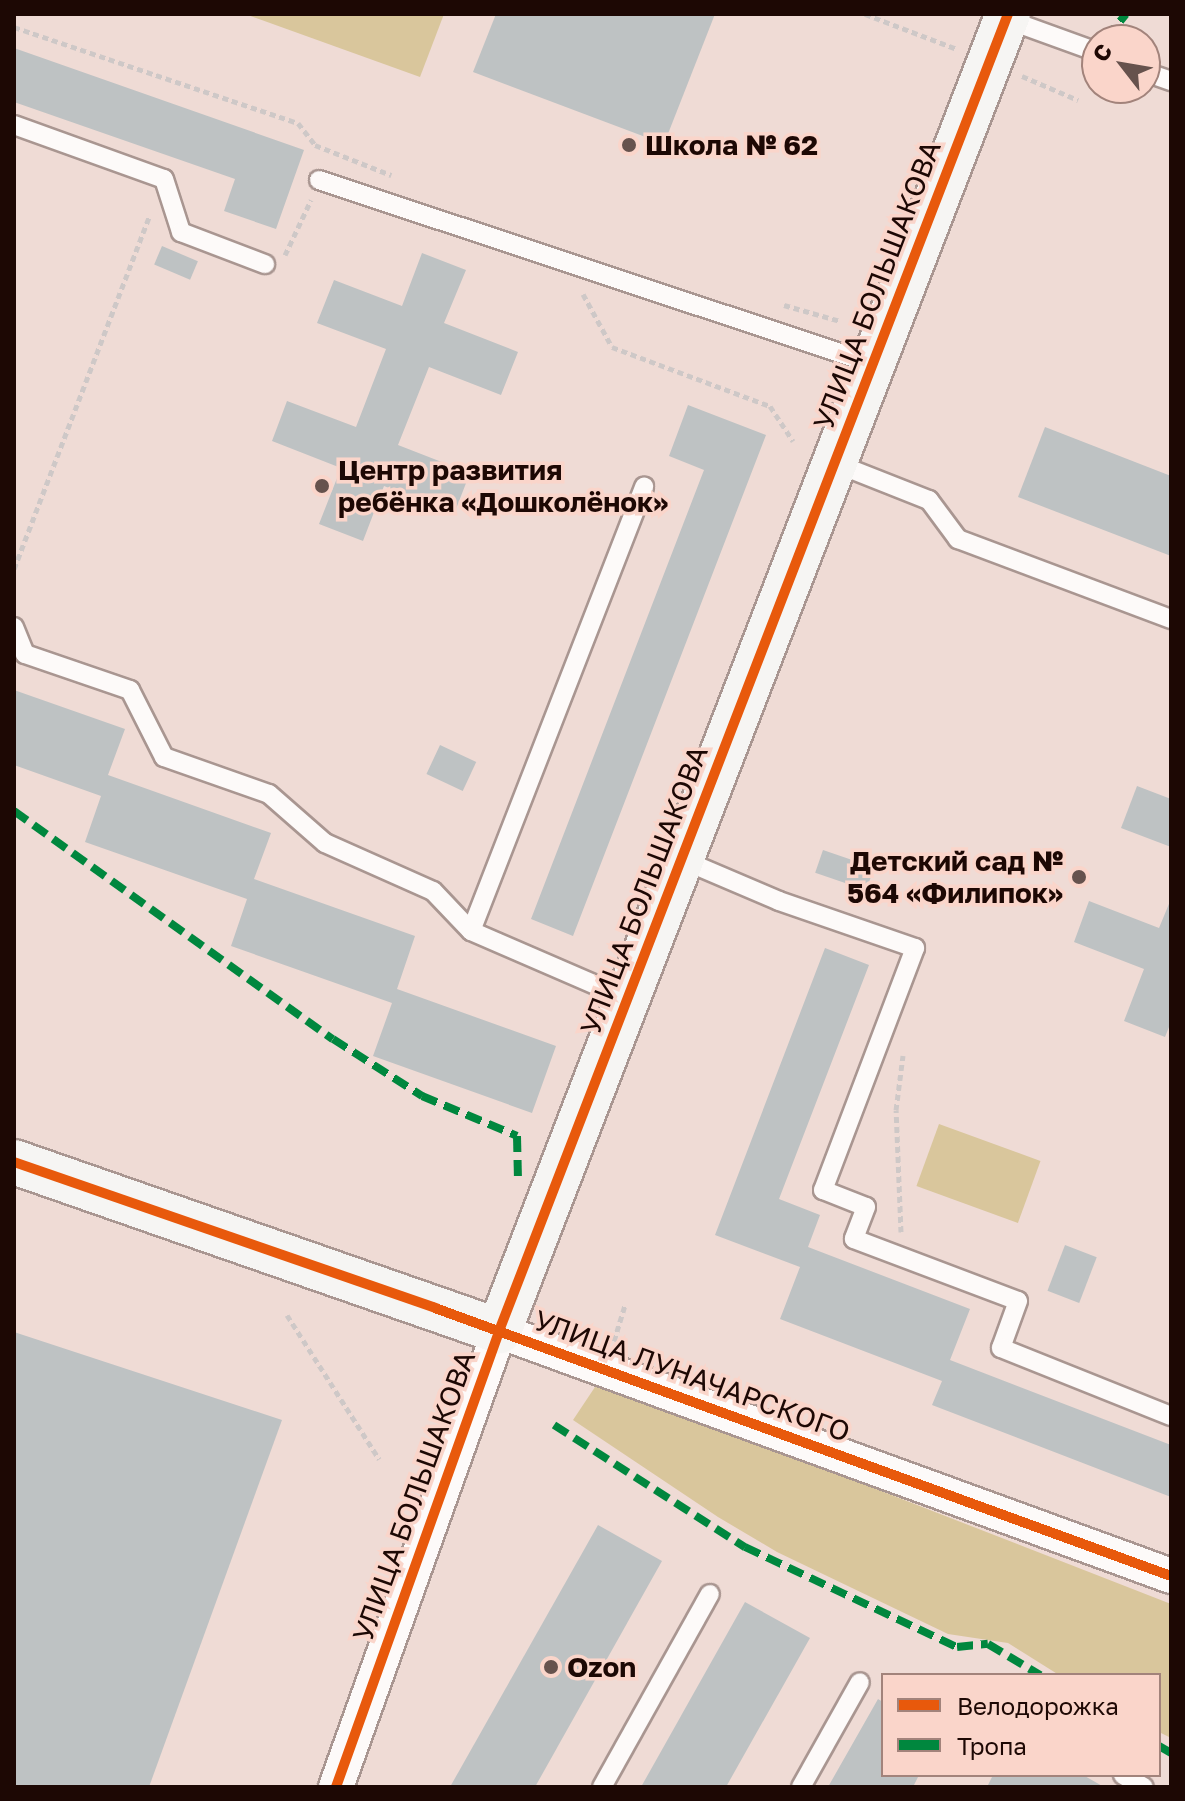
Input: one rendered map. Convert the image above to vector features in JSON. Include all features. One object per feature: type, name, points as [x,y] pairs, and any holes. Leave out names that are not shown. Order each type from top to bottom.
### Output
[{"type":"street","name":"УЛИЦА БОЛЬШАКОВА","points":[[336,1787],[499,1331],[1007,17]]},
{"type":"street","name":"УЛИЦА ЛУНАЧАРСКОГО","points":[[14,1162],[499,1331],[1171,1576]]},
{"type":"lane","points":[[1007,17],[1081,46]]},
{"type":"lane","points":[[14,125],[164,179],[181,232],[265,264]]},
{"type":"lane","points":[[319,180],[873,364]]},
{"type":"lane","points":[[833,463],[929,500],[958,539],[1171,619]]},
{"type":"lane","points":[[471,931],[644,487]]},
{"type":"lane","points":[[14,627],[25,654],[130,690],[164,757],[269,794],[325,843],[433,891],[471,931],[628,999]]},
{"type":"lane","points":[[683,860],[779,901],[915,948],[823,1190],[866,1207],[854,1239],[1018,1301],[1001,1348],[1171,1416]]},
{"type":"lane","points":[[602,1787],[710,1594]]},
{"type":"lane","points":[[801,1787],[860,1682]]},
{"type":"lane","points":[[1126,1777],[1144,1787]]},
{"type":"path","points":[[14,27],[298,123],[315,145],[403,180]]},
{"type":"path","points":[[265,264],[288,254],[319,180],[315,145]]},
{"type":"path","points":[[14,567],[164,179]]},
{"type":"path","points":[[567,264],[612,347],[770,406],[793,441]]},
{"type":"path","points":[[769,301],[840,321]]},
{"type":"path","points":[[886,1026],[904,1049],[896,1110],[902,1257]]},
{"type":"path","points":[[614,1342],[625,1305]]},
{"type":"path","points":[[287,1315],[379,1459]]},
{"type":"shaded area","points":[[245,14],[444,14],[420,77]]},
{"type":"shaded area","points":[[939,1124],[1040,1161],[1018,1223],[916,1186]]},
{"type":"shaded area","points":[[599,1381],[1171,1604],[1171,1738],[1161,1733],[1161,1673],[1056,1673],[1008,1643],[948,1634],[777,1552],[718,1517],[573,1420]]},
{"type":"building","points":[[496,14],[715,14],[664,144],[473,72]]},
{"type":"building","points":[[14,48],[304,150],[276,229],[224,211],[235,179],[14,102]]},
{"type":"building","points":[[162,246],[198,261],[190,280],[154,264]]},
{"type":"building","points":[[422,253],[466,270],[444,323],[518,352],[501,395],[429,367],[398,445],[470,473],[454,514],[384,486],[363,541],[319,524],[341,468],[272,441],[287,401],[356,427],[386,349],[317,323],[334,280],[402,306]]},
{"type":"building","points":[[688,405],[766,435],[573,936],[531,919],[704,470],[669,456]]},
{"type":"building","points":[[1045,427],[1171,476],[1171,556],[1018,497]]},
{"type":"building","points":[[14,690],[125,729],[108,775],[271,833],[254,879],[415,936],[397,989],[556,1046],[532,1113],[373,1056],[392,1003],[231,946],[247,899],[85,842],[101,796],[14,765]]},
{"type":"building","points":[[440,745],[476,762],[463,791],[426,774]]},
{"type":"building","points":[[1137,786],[1171,799],[1171,847],[1121,828]]},
{"type":"building","points":[[823,850],[874,868],[866,890],[815,873]]},
{"type":"building","points":[[1171,899],[1171,1022],[1165,1037],[1124,1021],[1144,969],[1074,942],[1089,901],[1159,928]]},
{"type":"building","points":[[825,948],[869,965],[779,1199],[820,1215],[808,1247],[970,1309],[950,1360],[1171,1445],[1171,1497],[932,1405],[942,1381],[780,1319],[800,1267],[715,1235]]},
{"type":"building","points":[[1065,1245],[1097,1257],[1079,1303],[1047,1291]]},
{"type":"building","points":[[14,1332],[282,1420],[149,1787],[14,1787]]},
{"type":"building","points":[[598,1525],[662,1561],[535,1787],[450,1787]]},
{"type":"building","points":[[745,1602],[810,1638],[726,1787],[641,1787]]},
{"type":"building","points":[[878,1699],[881,1701],[881,1777],[918,1777],[913,1787],[828,1787]]},
{"type":"building","points":[[992,1777],[1086,1777],[1104,1787],[987,1787]]},
{"type":"marked path","points":[[1118,24],[1126,14]]},
{"type":"marked path","points":[[14,811],[333,1039],[422,1096],[517,1136],[518,1179]]},
{"type":"marked path","points":[[554,1425],[745,1547],[957,1647],[988,1644],[1037,1673]]},
{"type":"marked path","points":[[1161,1747],[1171,1753]]},
{"type":"cycle path","points":[[336,1787],[499,1331],[1008,14]]},
{"type":"cycle path","points":[[14,1162],[435,1308],[1171,1576]]},
{"type":"place","name":"Школа № 62","points":[[629,145]]},
{"type":"place","name":"Центр развития ребёнка «Дошколёнок»","points":[[322,486]]},
{"type":"place","name":"Детский сад № 564 «Филипок»","points":[[1079,877]]},
{"type":"place","name":"Ozon","points":[[551,1667]]}]
